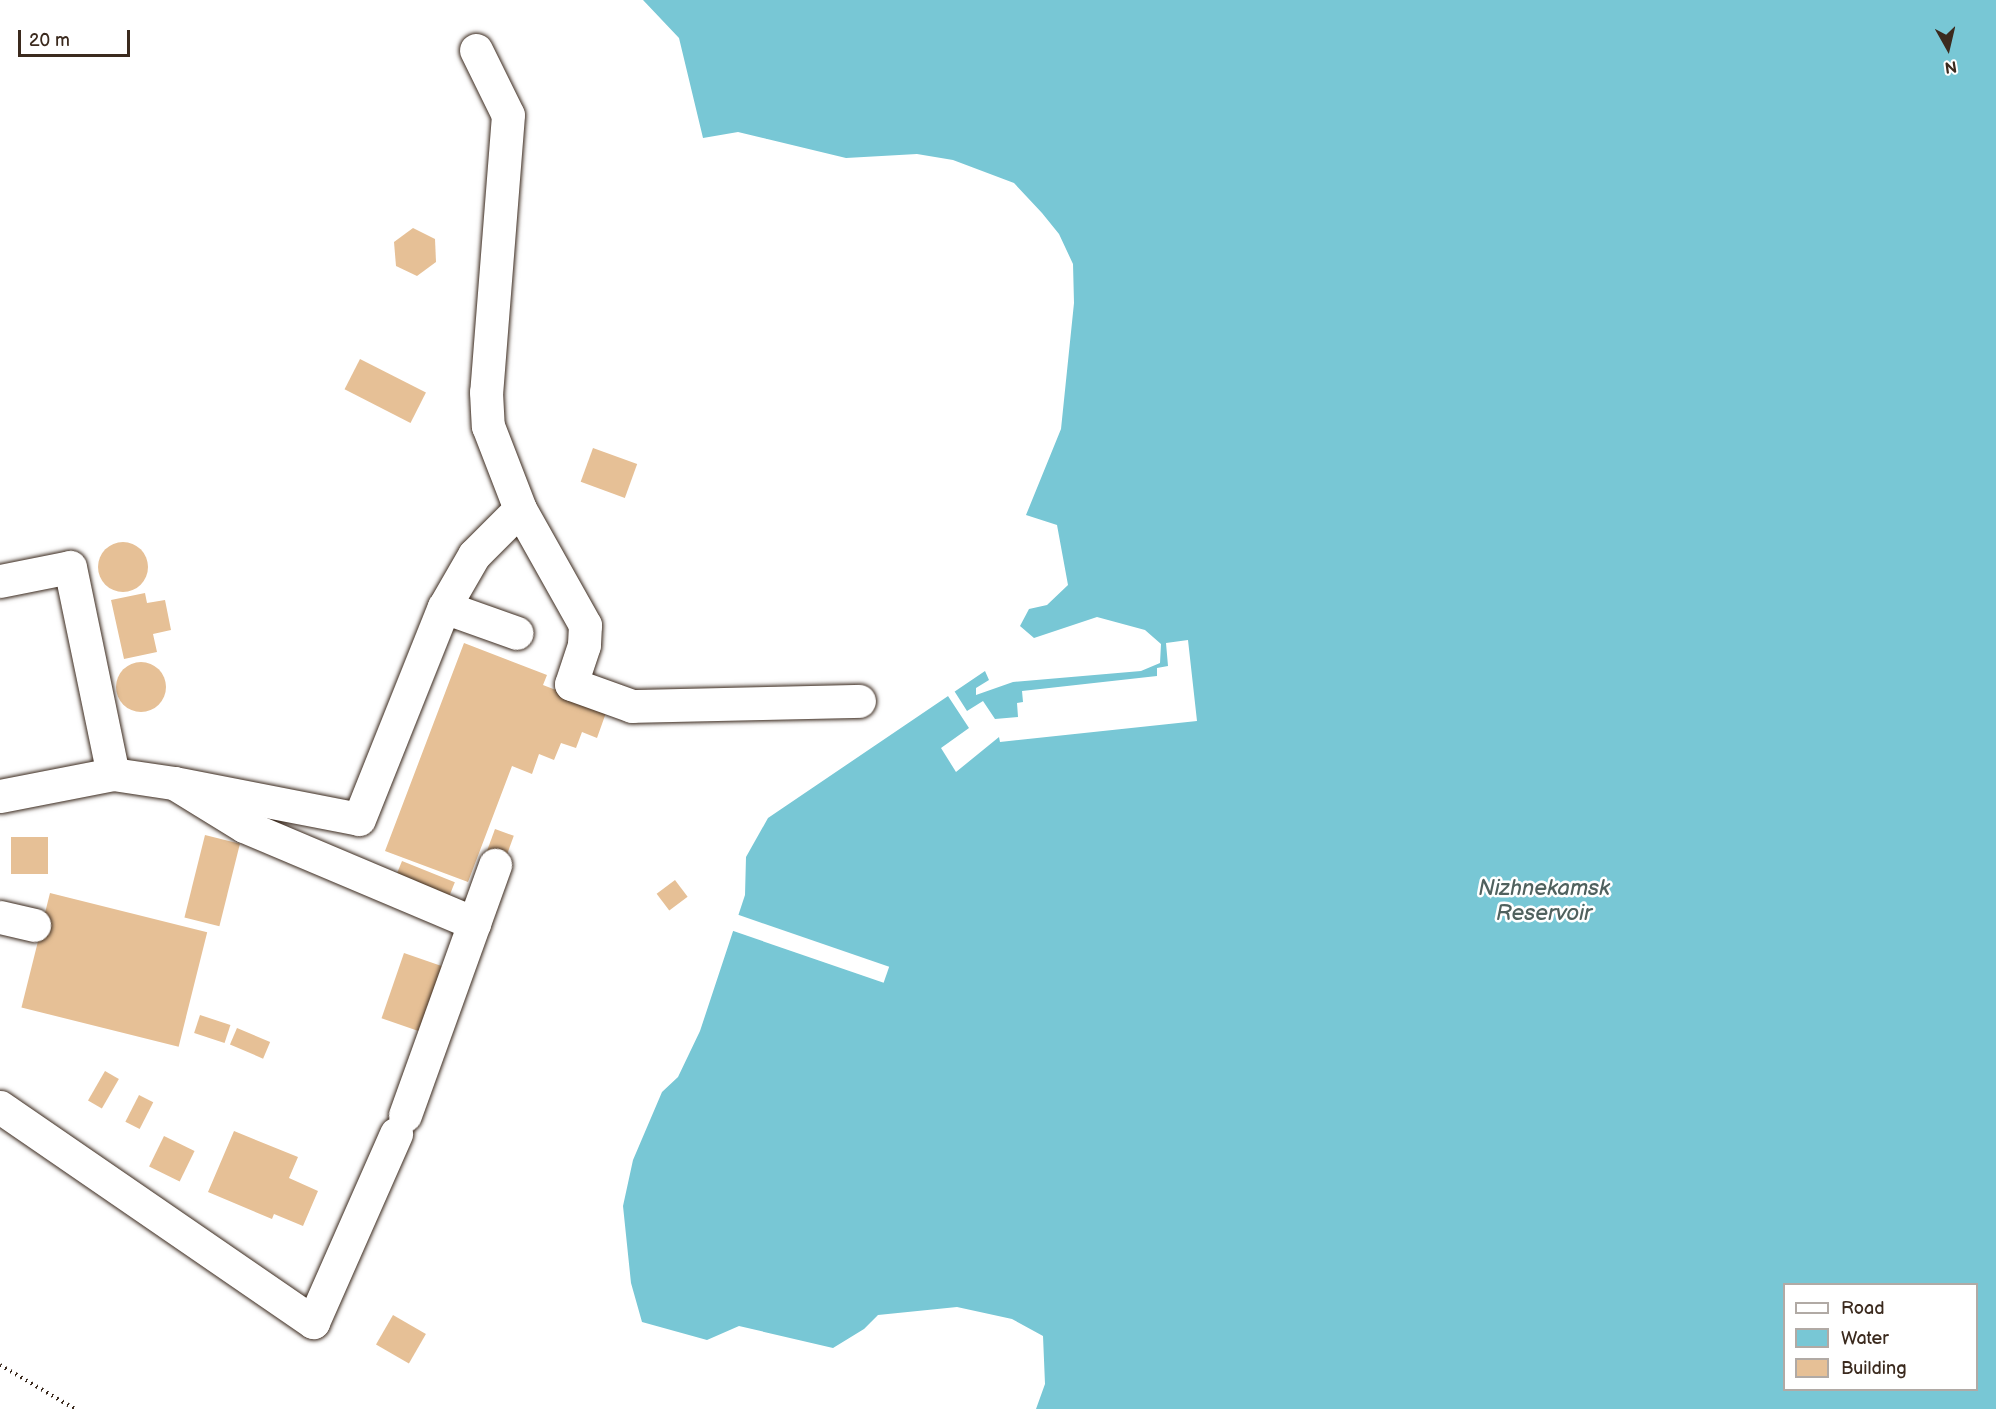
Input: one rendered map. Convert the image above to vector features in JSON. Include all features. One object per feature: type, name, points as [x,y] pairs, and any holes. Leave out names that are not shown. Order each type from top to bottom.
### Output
[{"type":"street","points":[[476,50],[508,115],[486,392],[488,426],[520,508],[585,626],[584,645],[571,684],[632,706],[859,701]]},
{"type":"street","points":[[0,796],[113,774],[174,783],[359,819],[444,607],[474,555],[520,508]]},
{"type":"street","points":[[0,581],[70,567],[113,774]]},
{"type":"street","points":[[444,607],[517,633]]},
{"type":"street","points":[[174,783],[244,826],[474,923]]},
{"type":"street","points":[[0,1107],[313,1322],[400,1125],[495,865]]},
{"type":"street","points":[[0,917],[34,925]]},
{"type":"path","points":[[0,1365],[75,1409]]},
{"type":"water","name":"Nizhnekamsk Reservoir","points":[[643,0],[1996,0],[1996,1409],[1036,1409],[1045,1384],[1043,1336],[1012,1319],[957,1307],[878,1315],[864,1329],[833,1348],[739,1326],[707,1340],[642,1322],[631,1283],[623,1206],[633,1160],[662,1092],[678,1077],[700,1031],[745,895],[746,857],[768,818],[985,671],[989,680],[976,688],[976,695],[1013,682],[1141,671],[1160,663],[1161,644],[1145,630],[1097,617],[1034,638],[1020,626],[1029,609],[1047,605],[1068,585],[1057,525],[1026,515],[1061,429],[1074,303],[1073,264],[1059,234],[1042,213],[1014,183],[953,160],[917,154],[846,158],[738,132],[703,138],[679,38]]},
{"type":"pier","points":[[1188,640],[1197,721],[1000,742],[999,737],[956,772],[941,748],[969,728],[946,693],[953,689],[967,711],[983,701],[995,719],[1018,717],[1017,703],[1023,702],[1022,691],[1157,676],[1157,668],[1168,666],[1166,643]]},
{"type":"pier","points":[[736,914],[889,967],[884,983],[730,930]]},
{"type":"building","points":[[413,228],[435,239],[436,262],[417,276],[396,266],[394,242]]},
{"type":"building","points":[[360,359],[426,393],[410,423],[345,389]]},
{"type":"building","points":[[593,448],[637,464],[625,498],[581,482]]},
{"type":"building","points":[[118,542],[128,542],[141,549],[148,562],[148,572],[141,585],[128,592],[118,592],[109,588],[102,581],[98,572],[98,562],[102,553],[109,546]]},
{"type":"building","points":[[145,593],[147,603],[165,600],[171,630],[153,634],[157,652],[124,659],[111,600]]},
{"type":"building","points":[[464,643],[547,675],[543,685],[607,710],[597,738],[582,732],[576,748],[561,743],[554,760],[539,754],[532,774],[512,766],[468,882],[385,851]]},
{"type":"building","points":[[136,662],[146,662],[159,669],[166,682],[166,692],[159,705],[146,712],[136,712],[127,708],[120,701],[116,692],[116,682],[120,673],[127,666]]},
{"type":"building","points":[[495,829],[514,836],[505,859],[486,852]]},
{"type":"building","points":[[205,835],[240,844],[219,926],[184,917]]},
{"type":"building","points":[[11,837],[48,837],[48,874],[11,874]]},
{"type":"building","points":[[402,861],[455,882],[448,899],[395,878]]},
{"type":"building","points":[[675,880],[688,897],[669,911],[657,894]]},
{"type":"building","points":[[50,893],[207,932],[179,1047],[21,1007]]},
{"type":"building","points":[[404,953],[444,967],[421,1032],[382,1018]]},
{"type":"building","points":[[200,1015],[230,1025],[225,1043],[194,1033]]},
{"type":"building","points":[[237,1028],[270,1042],[263,1059],[230,1045]]},
{"type":"building","points":[[105,1071],[119,1079],[102,1108],[88,1100]]},
{"type":"building","points":[[139,1095],[153,1102],[140,1129],[125,1122]]},
{"type":"building","points":[[234,1131],[298,1157],[289,1178],[318,1191],[303,1226],[274,1214],[272,1219],[208,1192]]},
{"type":"building","points":[[164,1136],[195,1151],[180,1181],[149,1167]]},
{"type":"building","points":[[393,1315],[426,1334],[409,1363],[376,1344]]}]
